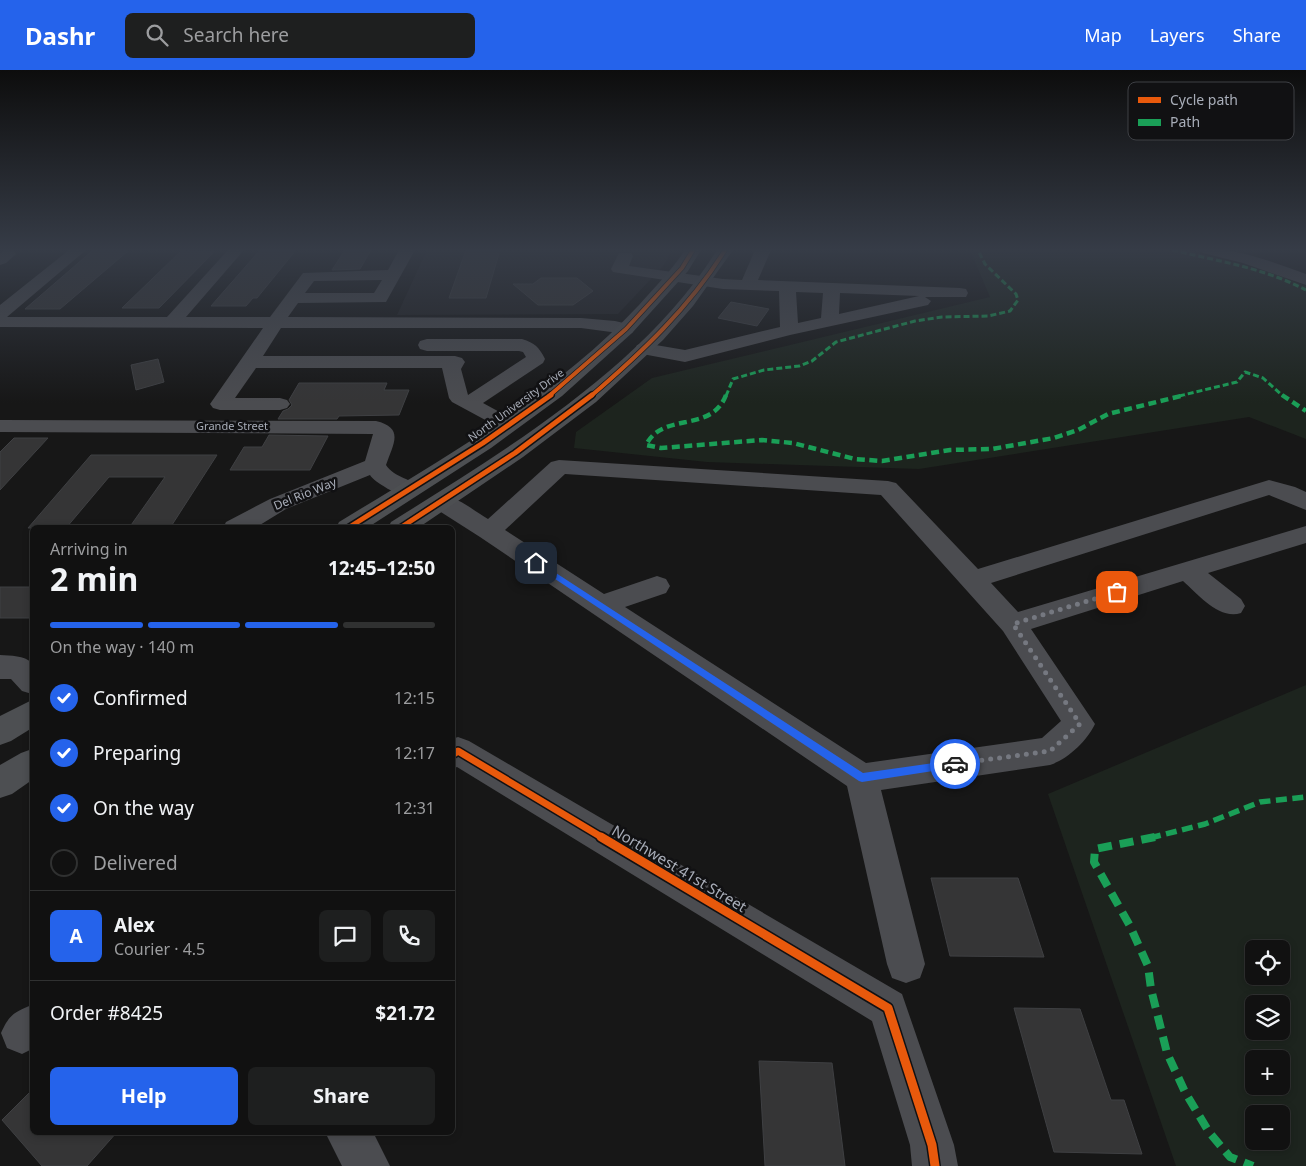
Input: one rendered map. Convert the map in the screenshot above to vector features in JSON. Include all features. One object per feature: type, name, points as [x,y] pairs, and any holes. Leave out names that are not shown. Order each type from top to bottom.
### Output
[{"type":"main road","name":"North University Drive","points":[[353,525],[471,450],[555,392],[626,329],[652,301]]},
{"type":"main road","points":[[405,525],[530,441],[598,391],[644,349],[687,301]]},
{"type":"main road","points":[[447,498],[442,478],[468,461],[471,450]]},
{"type":"main road","points":[[388,525],[400,517],[402,507],[401,495]]},
{"type":"main road","points":[[0,732],[30,713]]},
{"type":"main road","points":[[0,783],[30,764]]},
{"type":"street","points":[[0,314],[16,301]]},
{"type":"street","points":[[172,334],[197,301]]},
{"type":"street","points":[[280,404],[220,404],[291,301]]},
{"type":"street","points":[[788,301],[789,330]]},
{"type":"street","points":[[830,321],[831,301]]},
{"type":"street","points":[[644,349],[685,356],[789,330],[922,301]]},
{"type":"street","points":[[0,322],[62,322],[172,334],[275,323],[421,316],[494,323],[581,323],[615,326],[626,329]]},
{"type":"street","points":[[54,340],[50,335],[62,322]]},
{"type":"street","points":[[489,345],[494,323]]},
{"type":"street","points":[[261,345],[522,345],[531,349],[536,359],[469,403]]},
{"type":"street","points":[[250,362],[455,362],[451,369],[459,398],[509,425]]},
{"type":"street","name":"Grande Street","points":[[0,426],[376,427],[384,431],[384,438],[376,465]]},
{"type":"street","points":[[376,465],[381,475],[401,495]]},
{"type":"street","name":"Del Rio Way","points":[[241,525],[278,504],[376,465]]},
{"type":"street","points":[[447,498],[489,532],[862,778],[1050,751],[1080,724],[1013,624],[888,488],[559,467],[489,532]]},
{"type":"street","points":[[972,580],[1269,487],[1287,492],[1306,502]]},
{"type":"street","points":[[226,525],[236,503],[278,504]]},
{"type":"street","points":[[1013,624],[1306,534]]},
{"type":"street","points":[[1187,570],[1230,606]]},
{"type":"street","points":[[600,605],[657,586]]},
{"type":"street","points":[[0,668],[19,668],[30,680]]},
{"type":"street","name":"Northwest 41st Street","points":[[455,753],[888,1008],[932,1145],[935,1166]]},
{"type":"street","points":[[862,778],[906,964]]},
{"type":"street","points":[[349,1135],[367,1166]]},
{"type":"shaded area","points":[[403,301],[630,301],[618,314],[397,315]]},
{"type":"shaded area","points":[[973,301],[1306,301],[1306,439],[1249,417],[919,469],[707,462],[574,448],[576,432],[652,378]]},
{"type":"shaded area","points":[[1306,685],[1306,1166],[1176,1166],[1048,794]]},
{"type":"building","points":[[34,301],[69,301],[60,309],[25,309]]},
{"type":"building","points":[[129,301],[166,301],[159,308],[122,308]]},
{"type":"building","points":[[215,301],[250,301],[246,306],[211,306]]},
{"type":"building","points":[[533,301],[579,301],[573,305],[538,305]]},
{"type":"building","points":[[731,302],[769,309],[757,326],[718,318]]},
{"type":"building","points":[[158,359],[164,382],[136,390],[131,365]]},
{"type":"building","points":[[299,383],[387,383],[384,390],[409,390],[399,415],[339,416],[337,419],[278,419],[283,411],[292,405],[289,400]]},
{"type":"building","points":[[269,435],[328,436],[310,470],[230,470],[244,447],[262,447]]},
{"type":"building","points":[[14,438],[48,438],[0,490],[0,452]]},
{"type":"building","points":[[91,455],[217,455],[172,525],[131,525],[165,477],[109,477],[69,525],[31,525]]},
{"type":"building","points":[[0,587],[30,587],[30,618],[0,618]]},
{"type":"building","points":[[931,878],[1018,878],[1044,957],[950,956]]},
{"type":"building","points":[[1014,1008],[1080,1009],[1111,1100],[1124,1100],[1142,1154],[1054,1152]]},
{"type":"building","points":[[759,1061],[832,1063],[845,1166],[765,1166]]},
{"type":"building","points":[[30,1092],[30,1135],[114,1135],[87,1166],[42,1166],[2,1120]]},
{"type":"marked path","points":[[1017,301],[1010,311],[988,316],[942,317],[915,321],[836,342],[812,361],[799,366],[764,370],[733,379],[717,411],[699,420],[666,427],[657,431],[650,437],[646,445],[661,448],[762,440],[793,443],[855,459],[882,461],[950,450],[992,449],[1054,438],[1078,430],[1108,414],[1237,382],[1245,372],[1263,378],[1287,400],[1306,411]]},
{"type":"marked path","points":[[1253,1166],[1230,1157],[1209,1132],[1185,1092],[1167,1053],[1151,989],[1148,966],[1130,926],[1094,862],[1095,849],[1133,842],[1205,824],[1260,802],[1306,797]]},
{"type":"cycle path","points":[[353,525],[483,443],[555,392],[626,329],[652,301]]},
{"type":"cycle path","points":[[405,525],[515,453],[589,398],[624,368],[688,301]]},
{"type":"cycle path","points":[[455,753],[458,751],[888,1008],[932,1145],[935,1166]]},
{"type":"way so far","points":[[955,764],[1050,751],[1080,724],[1013,624],[1117,592]]},
{"type":"route","points":[[536,563],[862,778],[955,764]]}]
